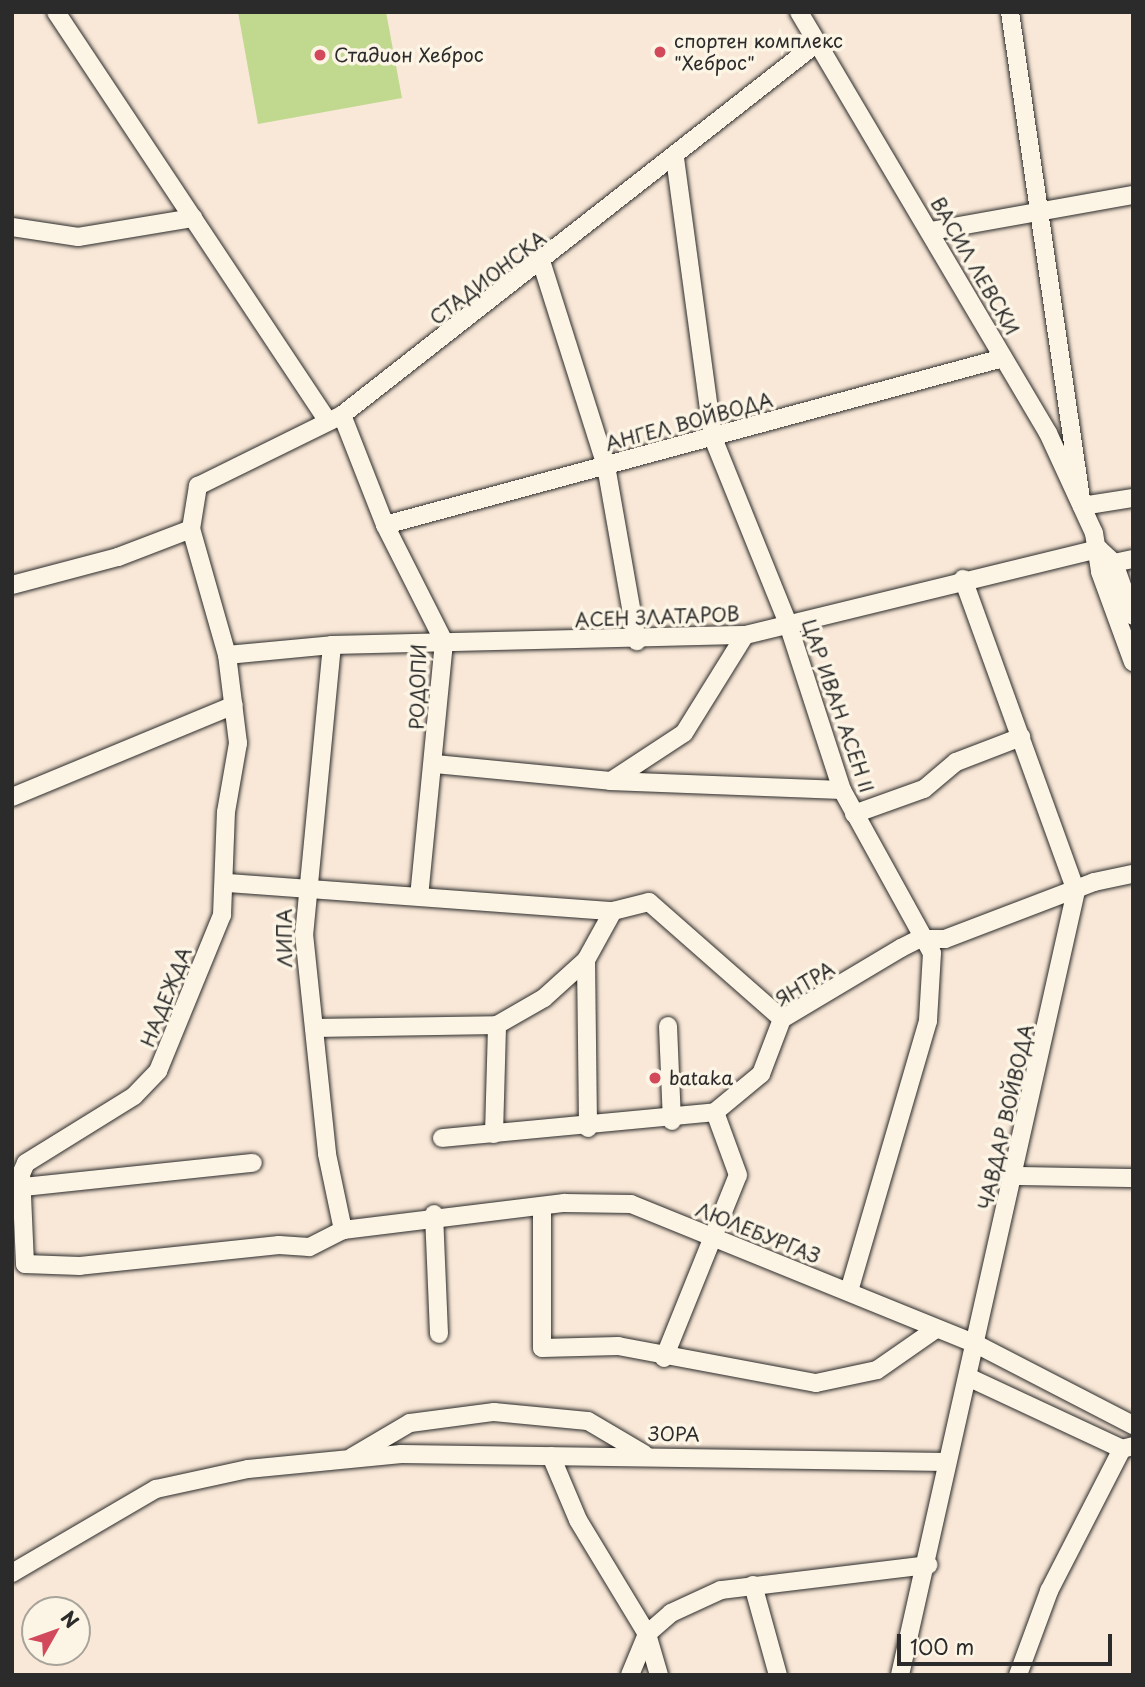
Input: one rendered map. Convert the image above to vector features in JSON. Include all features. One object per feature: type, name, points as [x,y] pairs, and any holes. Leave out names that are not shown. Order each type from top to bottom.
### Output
[{"type":"street","name":"РОДОПИ","points":[[56,12],[193,218],[335,418],[444,642],[435,764],[419,896]]},
{"type":"street","name":"ВАСИЛ ЛЕВСКИ","points":[[799,12],[931,231],[1003,358],[1082,506],[1099,549]]},
{"type":"street","points":[[1010,12],[1082,506],[1133,498]]},
{"type":"street","name":"СТАДИОНСКА","points":[[191,528],[193,500],[208,476],[335,418],[542,264],[817,43]]},
{"type":"street","name":"ЦАР ИВАН АСЕН II","points":[[675,158],[713,438],[788,624],[842,790],[919,939],[932,953],[928,1021],[849,1292]]},
{"type":"street","points":[[931,231],[1133,195]]},
{"type":"street","points":[[12,227],[78,237],[193,218]]},
{"type":"street","points":[[542,264],[606,466],[637,641]]},
{"type":"street","name":"АНГЕЛ ВОЙВОДА","points":[[385,524],[1003,358]]},
{"type":"street","points":[[12,585],[118,557],[191,528]]},
{"type":"street","name":"НАДЕЖДА","points":[[191,528],[226,655],[238,743],[226,812],[228,883],[215,933],[158,1071],[134,1096],[26,1163],[19,1266],[80,1266],[279,1245],[309,1247],[343,1230]]},
{"type":"street","points":[[1099,549],[1114,563],[1133,616]]},
{"type":"street","points":[[1099,549],[1100,572],[1133,662]]},
{"type":"street","name":"АСЕН ЗЛАТАРОВ","points":[[226,655],[332,645],[637,641],[746,635],[963,579],[1099,549]]},
{"type":"street","points":[[1114,563],[1133,559]]},
{"type":"street","points":[[963,579],[1076,891]]},
{"type":"street","points":[[610,781],[684,733],[746,635]]},
{"type":"street","name":"ЛИПА","points":[[332,645],[307,891],[304,965],[314,1028],[327,1154],[343,1230]]},
{"type":"street","points":[[12,797],[234,705]]},
{"type":"street","points":[[854,814],[925,789],[956,762],[1021,737]]},
{"type":"street","points":[[435,764],[610,781],[842,790]]},
{"type":"street","name":"ЯНТРА","points":[[442,1138],[672,1121],[715,1112],[761,1074],[782,1019],[919,939],[945,939],[1076,891],[1133,874]]},
{"type":"street","points":[[228,883],[307,891],[419,896],[613,911],[640,900],[782,1019]]},
{"type":"street","name":"ЧАВДАР ВОЙВОДА","points":[[900,1675],[928,1565],[946,1462],[970,1378],[1076,891]]},
{"type":"street","points":[[314,1028],[497,1025],[544,998],[586,960],[613,911]]},
{"type":"street","points":[[586,960],[588,1128]]},
{"type":"street","points":[[494,1134],[497,1025]]},
{"type":"street","points":[[668,1026],[672,1121]]},
{"type":"street","points":[[664,1358],[711,1236],[738,1175],[715,1112]]},
{"type":"street","points":[[23,1187],[253,1163]]},
{"type":"street","points":[[1015,1176],[1133,1178]]},
{"type":"street","name":"ЛЮЛЕБУРГАЗ","points":[[343,1230],[434,1214],[541,1208],[599,1200],[631,1204],[976,1344],[1133,1425]]},
{"type":"street","points":[[541,1208],[542,1348],[618,1346],[664,1358],[774,1378],[849,1380],[900,1358],[936,1329]]},
{"type":"street","points":[[434,1214],[439,1334]]},
{"type":"street","points":[[970,1378],[1127,1447],[1049,1591],[1018,1675]]},
{"type":"street","points":[[349,1460],[410,1423],[494,1412],[589,1421],[644,1454]]},
{"type":"street","name":"ЗОРА","points":[[12,1573],[46,1548],[176,1481],[349,1460],[401,1454],[551,1457],[644,1454],[946,1462]]},
{"type":"street","points":[[551,1457],[578,1520],[647,1634],[659,1675]]},
{"type":"street","points":[[630,1675],[647,1634],[694,1600],[753,1585],[928,1565]]},
{"type":"street","points":[[753,1585],[778,1675]]},
{"type":"green space","name":"Стадион Хеброс","points":[[238,12],[386,12],[402,98],[258,124]]},
{"type":"place","name":"спортен комплекс \"Хеброс\"","points":[[660,52]]},
{"type":"place","name":"Стадион Хеброс","points":[[320,55]]},
{"type":"place","name":"bataka","points":[[655,1078]]}]
